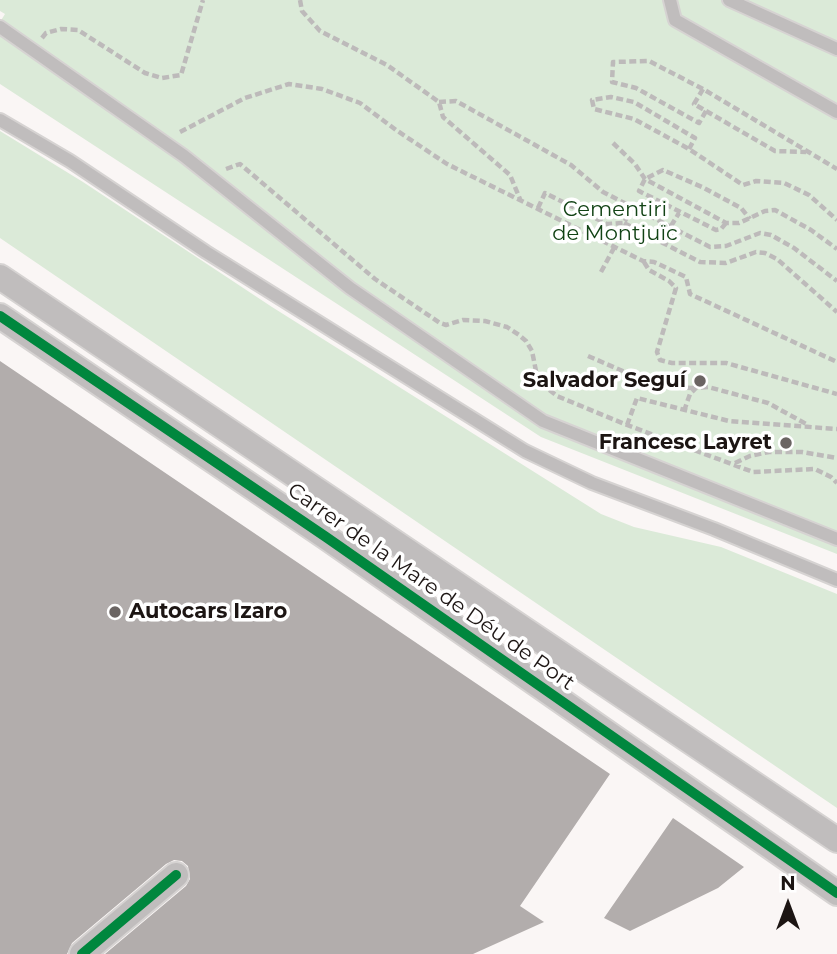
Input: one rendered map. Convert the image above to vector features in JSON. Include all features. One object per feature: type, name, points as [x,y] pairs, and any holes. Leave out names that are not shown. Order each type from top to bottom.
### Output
[{"type":"street","name":"Carrer de la Mare de Déu de Port","points":[[0,277],[837,840]]},
{"type":"street","name":"Carrer de la Mare de Déu de Port","points":[[0,316],[326,537],[837,893]]},
{"type":"street","points":[[82,954],[176,876]]},
{"type":"lane","points":[[670,0],[675,20],[837,112]]},
{"type":"lane","points":[[729,0],[837,49]]},
{"type":"lane","points":[[0,27],[166,143],[350,288],[543,421],[837,539]]},
{"type":"lane","points":[[0,120],[70,161],[206,251],[524,450],[603,488],[714,529],[837,580]]},
{"type":"path","points":[[33,50],[46,33],[61,29],[78,30],[145,73],[162,79],[181,75],[203,0]]},
{"type":"path","points":[[300,0],[302,11],[320,31],[387,65],[439,102],[456,101],[571,165],[603,192],[710,247],[718,248],[754,234],[771,235],[794,248],[837,281]]},
{"type":"path","points":[[706,111],[699,123],[636,88],[612,82],[613,62],[649,61],[703,89],[837,169]]},
{"type":"path","points":[[166,143],[184,130],[245,98],[289,84],[322,89],[360,103],[447,164],[643,261],[654,262],[686,277],[690,293],[837,362]]},
{"type":"path","points":[[703,89],[694,104],[775,152],[808,152]]},
{"type":"path","points":[[689,149],[695,138],[634,102],[611,97],[592,100],[594,109],[634,118],[689,149],[743,185],[756,181],[783,183],[809,195],[837,220]]},
{"type":"path","points":[[651,112],[656,101]]},
{"type":"path","points":[[439,102],[443,117],[510,175],[520,200]]},
{"type":"path","points":[[613,143],[645,178],[726,222],[739,223],[765,211],[775,210],[811,230],[837,249]]},
{"type":"path","points":[[213,179],[234,164],[240,164],[395,293],[446,325],[470,320],[507,327],[526,341],[534,358],[538,381],[547,390],[627,425],[753,472],[815,469],[837,483]]},
{"type":"path","points":[[726,222],[721,229],[716,230],[639,191],[645,178],[663,170],[741,208],[750,219]]},
{"type":"path","points":[[538,208],[545,194],[607,224],[624,222],[700,262],[726,262],[756,252],[765,253],[777,259],[837,312]]},
{"type":"path","points":[[624,222],[632,207]]},
{"type":"path","points":[[832,215],[837,208]]},
{"type":"path","points":[[671,226],[679,213]]},
{"type":"path","points":[[601,272],[615,246]]},
{"type":"path","points":[[643,261],[649,270],[676,288],[657,352],[660,360],[672,363],[726,363],[837,394]]},
{"type":"path","points":[[588,356],[648,382],[667,387],[719,389],[748,396],[768,403],[809,425]]},
{"type":"path","points":[[684,411],[690,394],[696,388]]},
{"type":"path","points":[[627,425],[638,398],[729,421],[837,429]]},
{"type":"path","points":[[734,464],[750,456],[769,453],[802,452],[837,458]]},
{"type":"green space","name":"Cementiri de Montjuïc","points":[[0,0],[837,0],[837,554],[541,437],[0,84],[0,22],[5,14],[0,11]]},
{"type":"green space","points":[[0,131],[83,182],[272,307],[601,514],[634,527],[721,547],[837,594],[837,808],[0,238]]},
{"type":"building","points":[[0,361],[610,774],[520,906],[544,922],[473,954],[105,954],[186,886],[190,879],[188,866],[182,861],[174,860],[72,943],[67,954],[0,954]]},
{"type":"building","points":[[673,818],[744,867],[718,888],[630,931],[604,918]]},
{"type":"cycle path","points":[[0,316],[326,537],[837,893]]},
{"type":"cycle path","points":[[82,954],[176,875]]},
{"type":"place","name":"Salvador Seguí","points":[[700,381]]},
{"type":"place","name":"Francesc Layret","points":[[786,443]]},
{"type":"place","name":"Autocars Izaro","points":[[115,612]]}]
